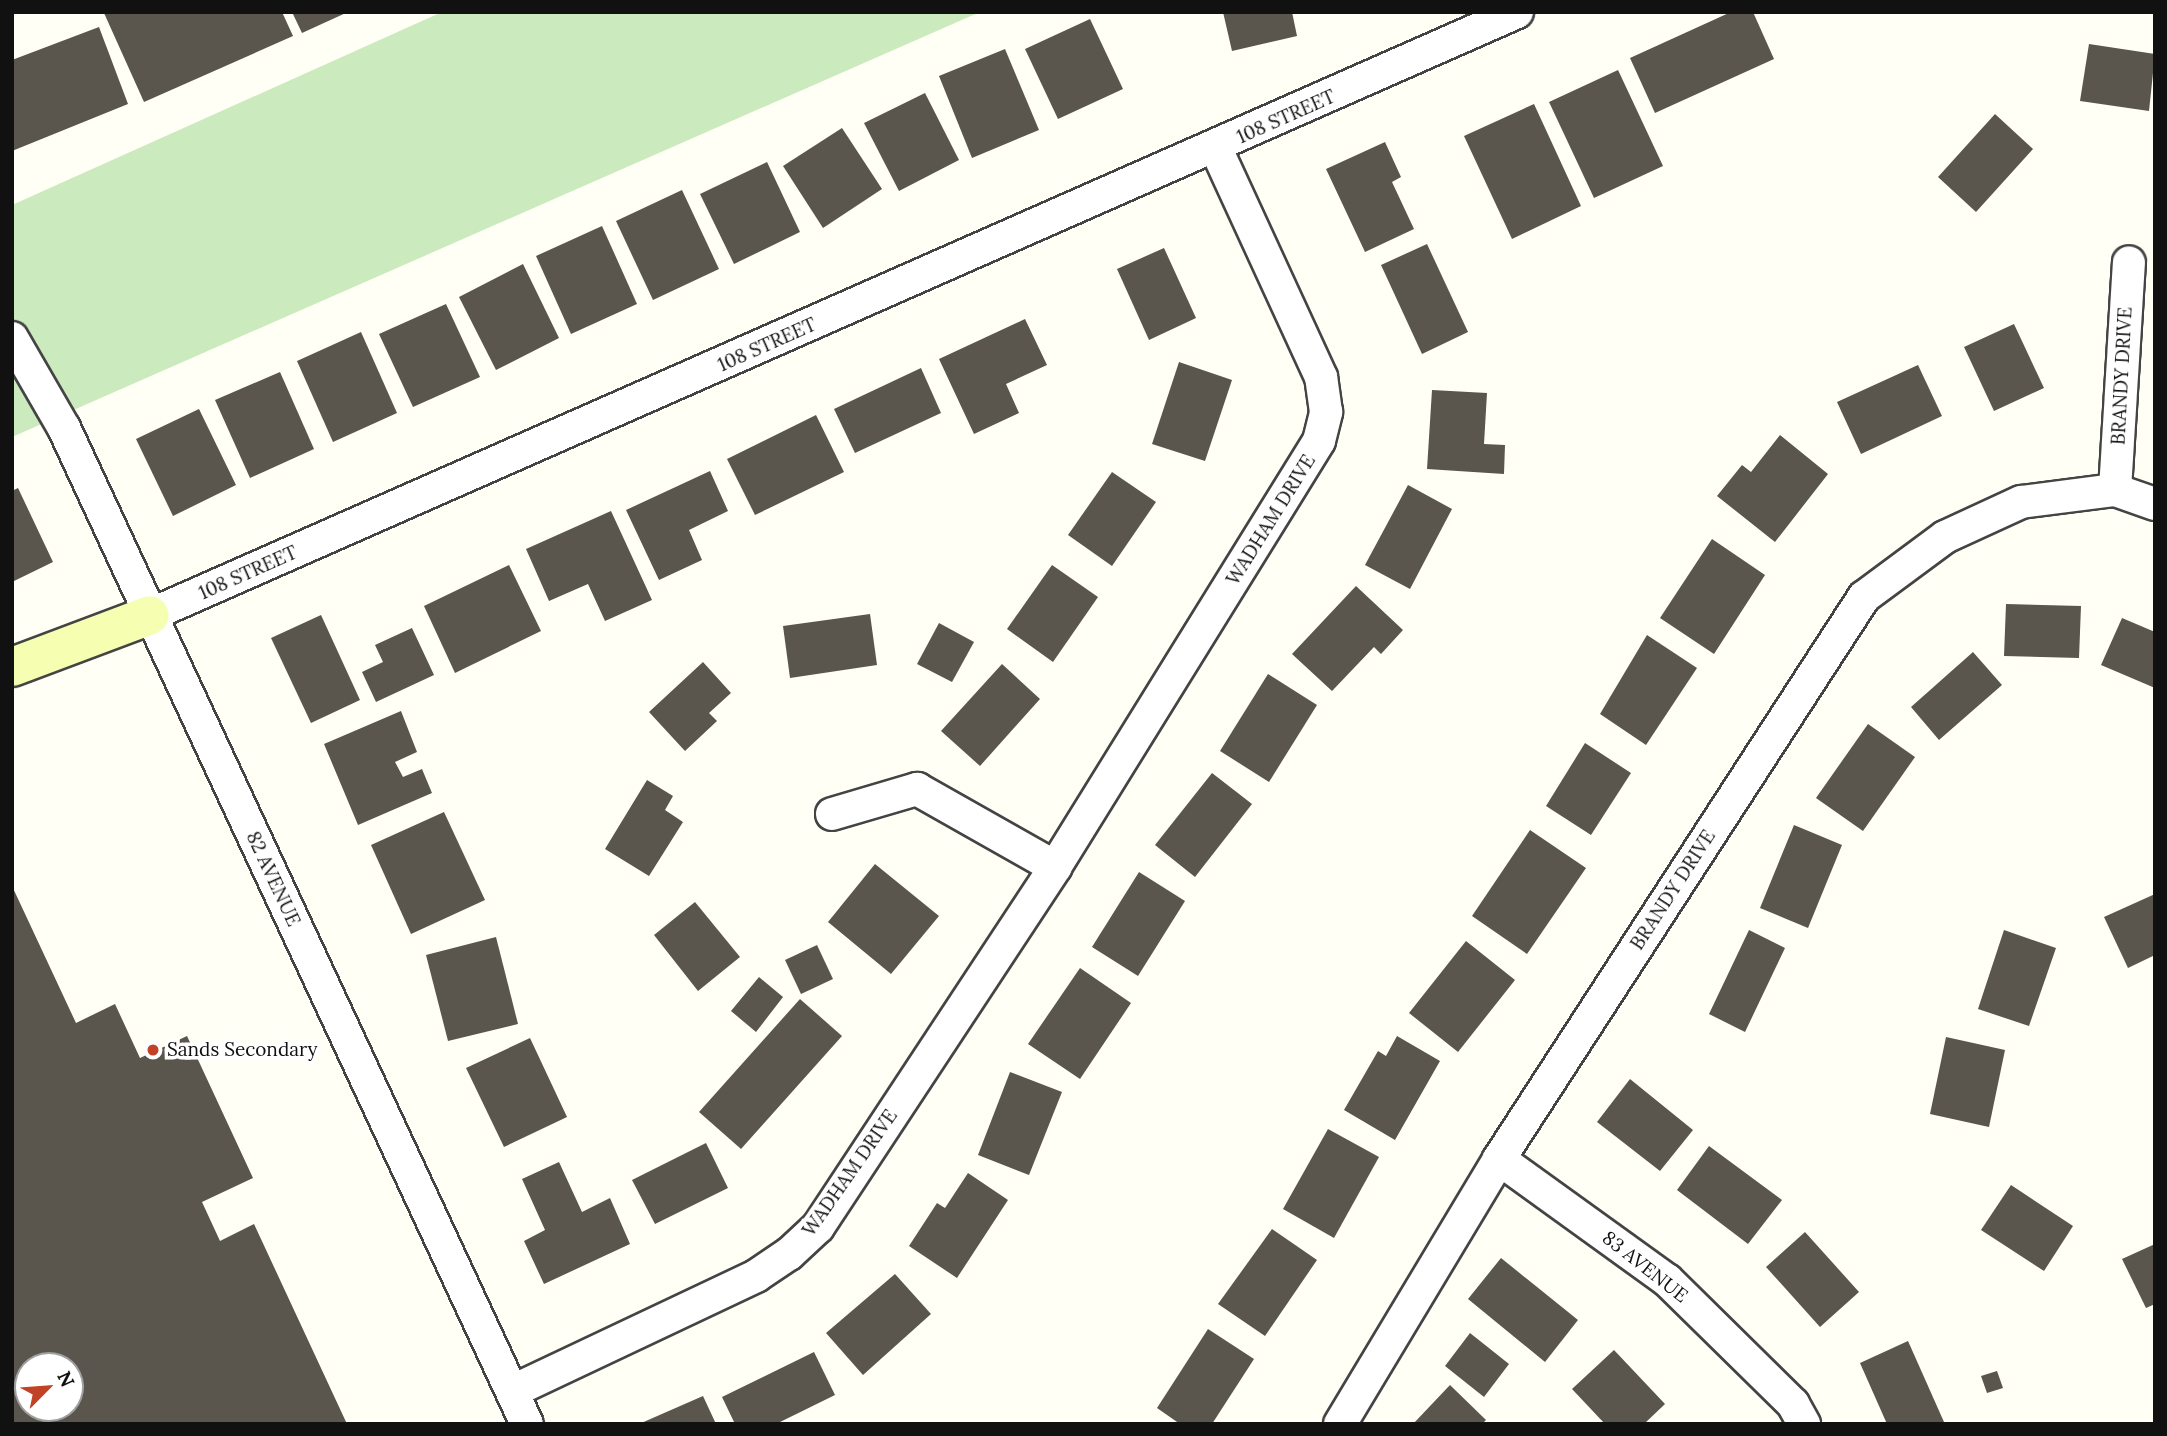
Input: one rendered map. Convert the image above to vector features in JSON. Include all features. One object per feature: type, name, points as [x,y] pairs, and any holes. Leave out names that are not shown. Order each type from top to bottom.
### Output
[{"type":"street","name":"108 STREET","points":[[12,667],[150,615],[1216,149],[1517,12]]},
{"type":"street","name":"WADHAM DRIVE","points":[[513,1391],[755,1276],[789,1254],[817,1227],[1055,867],[1319,441],[1326,412],[1321,377],[1216,149]]},
{"type":"street","name":"BRANDY DRIVE","points":[[2115,490],[2129,262]]},
{"type":"street","name":"82 AVENUE","points":[[12,338],[64,428],[527,1424]]},
{"type":"street","name":"BRANDY DRIVE","points":[[1340,1424],[1499,1159],[1864,597],[1945,537],[2021,502],[2115,490],[2155,504]]},
{"type":"street","points":[[832,814],[917,789],[1055,867]]},
{"type":"street","name":"83 AVENUE","points":[[1499,1159],[1667,1280],[1793,1404],[1804,1424]]},
{"type":"green space","points":[[442,12],[980,12],[12,437],[12,205]]},
{"type":"building","points":[[282,12],[293,36],[144,102],[104,13]]},
{"type":"building","points":[[292,12],[348,12],[302,33]]},
{"type":"building","points":[[1223,12],[1292,12],[1297,36],[1232,51]]},
{"type":"building","points":[[1731,12],[1753,12],[1774,59],[1655,113],[1630,58]]},
{"type":"building","points":[[1090,19],[1123,89],[1058,119],[1025,49]]},
{"type":"building","points":[[99,27],[128,104],[12,151],[12,60]]},
{"type":"building","points":[[2089,44],[2155,54],[2149,111],[2080,101]]},
{"type":"building","points":[[1005,49],[1039,130],[972,158],[939,76]]},
{"type":"building","points":[[1618,70],[1663,166],[1594,198],[1549,102]]},
{"type":"building","points":[[925,93],[959,160],[899,191],[864,123]]},
{"type":"building","points":[[1534,104],[1581,206],[1512,239],[1464,136]]},
{"type":"building","points":[[1995,114],[2033,149],[1976,212],[1938,177]]},
{"type":"building","points":[[842,128],[882,189],[823,228],[783,166]]},
{"type":"building","points":[[1385,142],[1401,177],[1392,182],[1414,229],[1365,252],[1326,169]]},
{"type":"building","points":[[767,162],[800,232],[734,264],[700,194]]},
{"type":"building","points":[[682,190],[719,269],[653,300],[616,221]]},
{"type":"building","points":[[602,226],[637,304],[571,334],[536,256]]},
{"type":"building","points":[[1427,244],[1468,332],[1422,354],[1381,265]]},
{"type":"building","points":[[1164,248],[1196,318],[1149,340],[1117,269]]},
{"type":"building","points":[[523,264],[559,338],[496,370],[459,297]]},
{"type":"building","points":[[446,304],[480,377],[413,407],[379,334]]},
{"type":"building","points":[[1025,319],[1047,365],[1006,384],[1019,413],[974,434],[939,359]]},
{"type":"building","points":[[2014,324],[2044,388],[1994,411],[1964,347]]},
{"type":"building","points":[[361,332],[397,413],[333,442],[297,361]]},
{"type":"building","points":[[1179,362],[1232,380],[1205,461],[1152,444]]},
{"type":"building","points":[[1918,365],[1942,416],[1861,454],[1837,402]]},
{"type":"building","points":[[921,368],[941,413],[855,453],[834,409]]},
{"type":"building","points":[[280,372],[314,449],[250,478],[215,400]]},
{"type":"building","points":[[1432,390],[1487,393],[1484,444],[1505,445],[1504,474],[1427,469]]},
{"type":"building","points":[[199,409],[236,485],[173,516],[136,439]]},
{"type":"building","points":[[816,415],[844,472],[755,515],[727,459]]},
{"type":"building","points":[[1780,435],[1828,474],[1775,542],[1717,496],[1742,465],[1751,472]]},
{"type":"building","points":[[710,471],[728,511],[689,530],[702,560],[659,580],[626,510]]},
{"type":"building","points":[[1112,472],[1156,502],[1112,566],[1068,535]]},
{"type":"building","points":[[1408,485],[1452,509],[1410,589],[1365,565]]},
{"type":"building","points":[[18,488],[53,562],[12,582],[12,491]]},
{"type":"building","points":[[611,511],[652,600],[605,621],[588,584],[549,601],[526,549]]},
{"type":"building","points":[[1712,539],[1765,575],[1714,654],[1660,618]]},
{"type":"building","points":[[509,565],[541,631],[455,673],[424,606]]},
{"type":"building","points":[[1052,565],[1098,597],[1053,662],[1007,629]]},
{"type":"building","points":[[1356,586],[1403,630],[1381,654],[1374,647],[1332,691],[1292,654]]},
{"type":"building","points":[[2006,604],[2081,606],[2079,658],[2004,656]]},
{"type":"building","points":[[870,614],[877,665],[790,678],[783,626]]},
{"type":"building","points":[[321,615],[360,700],[311,723],[271,638]]},
{"type":"building","points":[[2122,618],[2155,632],[2155,688],[2101,665]]},
{"type":"building","points":[[939,623],[974,642],[952,682],[917,664]]},
{"type":"building","points":[[412,628],[434,675],[376,702],[362,672],[383,662],[375,645]]},
{"type":"building","points":[[1647,635],[1697,668],[1646,745],[1600,714]]},
{"type":"building","points":[[1973,652],[2002,685],[1939,740],[1911,707]]},
{"type":"building","points":[[703,662],[731,693],[709,713],[717,721],[685,751],[649,712]]},
{"type":"building","points":[[1002,664],[1040,699],[980,766],[941,731]]},
{"type":"building","points":[[1268,674],[1317,705],[1269,782],[1220,751]]},
{"type":"building","points":[[401,711],[417,752],[395,762],[403,777],[422,769],[432,793],[358,825],[324,744]]},
{"type":"building","points":[[1868,724],[1915,757],[1863,831],[1816,798]]},
{"type":"building","points":[[1585,743],[1631,773],[1591,835],[1546,806]]},
{"type":"building","points":[[1212,773],[1252,804],[1195,877],[1155,845]]},
{"type":"building","points":[[647,780],[673,796],[665,810],[683,822],[649,876],[605,849]]},
{"type":"building","points":[[444,812],[485,900],[411,934],[371,845]]},
{"type":"building","points":[[1794,825],[1842,845],[1808,928],[1760,908]]},
{"type":"building","points":[[1530,830],[1586,868],[1527,954],[1472,916]]},
{"type":"building","points":[[875,864],[939,916],[891,974],[828,922]]},
{"type":"building","points":[[1139,872],[1185,901],[1138,976],[1092,947]]},
{"type":"building","points":[[12,886],[76,1023],[115,1004],[140,1058],[187,1036],[253,1178],[202,1202],[220,1241],[254,1224],[347,1424],[12,1424]]},
{"type":"building","points":[[2155,894],[2155,955],[2128,968],[2104,917]]},
{"type":"building","points":[[695,902],[740,957],[698,991],[654,935]]},
{"type":"building","points":[[1749,930],[1785,948],[1745,1032],[1709,1014]]},
{"type":"building","points":[[2004,930],[2056,948],[2029,1026],[1978,1009]]},
{"type":"building","points":[[496,937],[518,1024],[448,1041],[426,955]]},
{"type":"building","points":[[1466,941],[1515,980],[1458,1052],[1409,1013]]},
{"type":"building","points":[[817,945],[833,979],[801,994],[785,960]]},
{"type":"building","points":[[1080,968],[1131,1003],[1080,1079],[1028,1044]]},
{"type":"building","points":[[759,977],[783,997],[756,1032],[731,1011]]},
{"type":"building","points":[[800,999],[842,1036],[741,1149],[699,1112]]},
{"type":"building","points":[[1397,1036],[1440,1061],[1395,1140],[1344,1110],[1378,1051],[1386,1056]]},
{"type":"building","points":[[1946,1037],[2005,1050],[1989,1127],[1930,1114]]},
{"type":"building","points":[[530,1038],[567,1117],[504,1147],[466,1068]]},
{"type":"building","points":[[1010,1072],[1062,1092],[1029,1175],[978,1155]]},
{"type":"building","points":[[1630,1079],[1693,1130],[1660,1171],[1597,1122]]},
{"type":"building","points":[[1328,1129],[1379,1157],[1334,1238],[1283,1209]]},
{"type":"building","points":[[706,1143],[728,1188],[655,1224],[632,1180]]},
{"type":"building","points":[[1709,1146],[1782,1200],[1748,1244],[1677,1190]]},
{"type":"building","points":[[559,1162],[582,1212],[610,1198],[630,1244],[544,1284],[524,1241],[545,1230],[522,1179]]},
{"type":"building","points":[[968,1173],[1008,1200],[957,1278],[909,1246],[937,1203],[945,1208]]},
{"type":"building","points":[[2011,1185],[2073,1226],[2044,1271],[1981,1230]]},
{"type":"building","points":[[1272,1229],[1317,1260],[1265,1336],[1218,1304]]},
{"type":"building","points":[[1805,1232],[1859,1292],[1820,1327],[1766,1267]]},
{"type":"building","points":[[2155,1244],[2155,1304],[2146,1308],[2122,1259]]},
{"type":"building","points":[[1501,1258],[1578,1320],[1545,1362],[1468,1299]]},
{"type":"building","points":[[895,1274],[931,1314],[863,1375],[826,1333]]},
{"type":"building","points":[[1208,1329],[1254,1359],[1212,1424],[1180,1424],[1157,1408]]},
{"type":"building","points":[[1470,1333],[1509,1364],[1484,1397],[1445,1366]]},
{"type":"building","points":[[1908,1341],[1944,1422],[1940,1424],[1887,1424],[1860,1363]]},
{"type":"building","points":[[1614,1350],[1665,1404],[1644,1424],[1605,1424],[1572,1389]]},
{"type":"building","points":[[814,1352],[835,1395],[776,1424],[735,1424],[722,1397]]},
{"type":"building","points":[[1997,1371],[2003,1388],[1987,1393],[1981,1376]]},
{"type":"building","points":[[1450,1385],[1486,1420],[1482,1424],[1413,1424]]},
{"type":"building","points":[[703,1396],[716,1424],[639,1424]]},
{"type":"place","name":"Sands Secondary","points":[[153,1050]]}]
